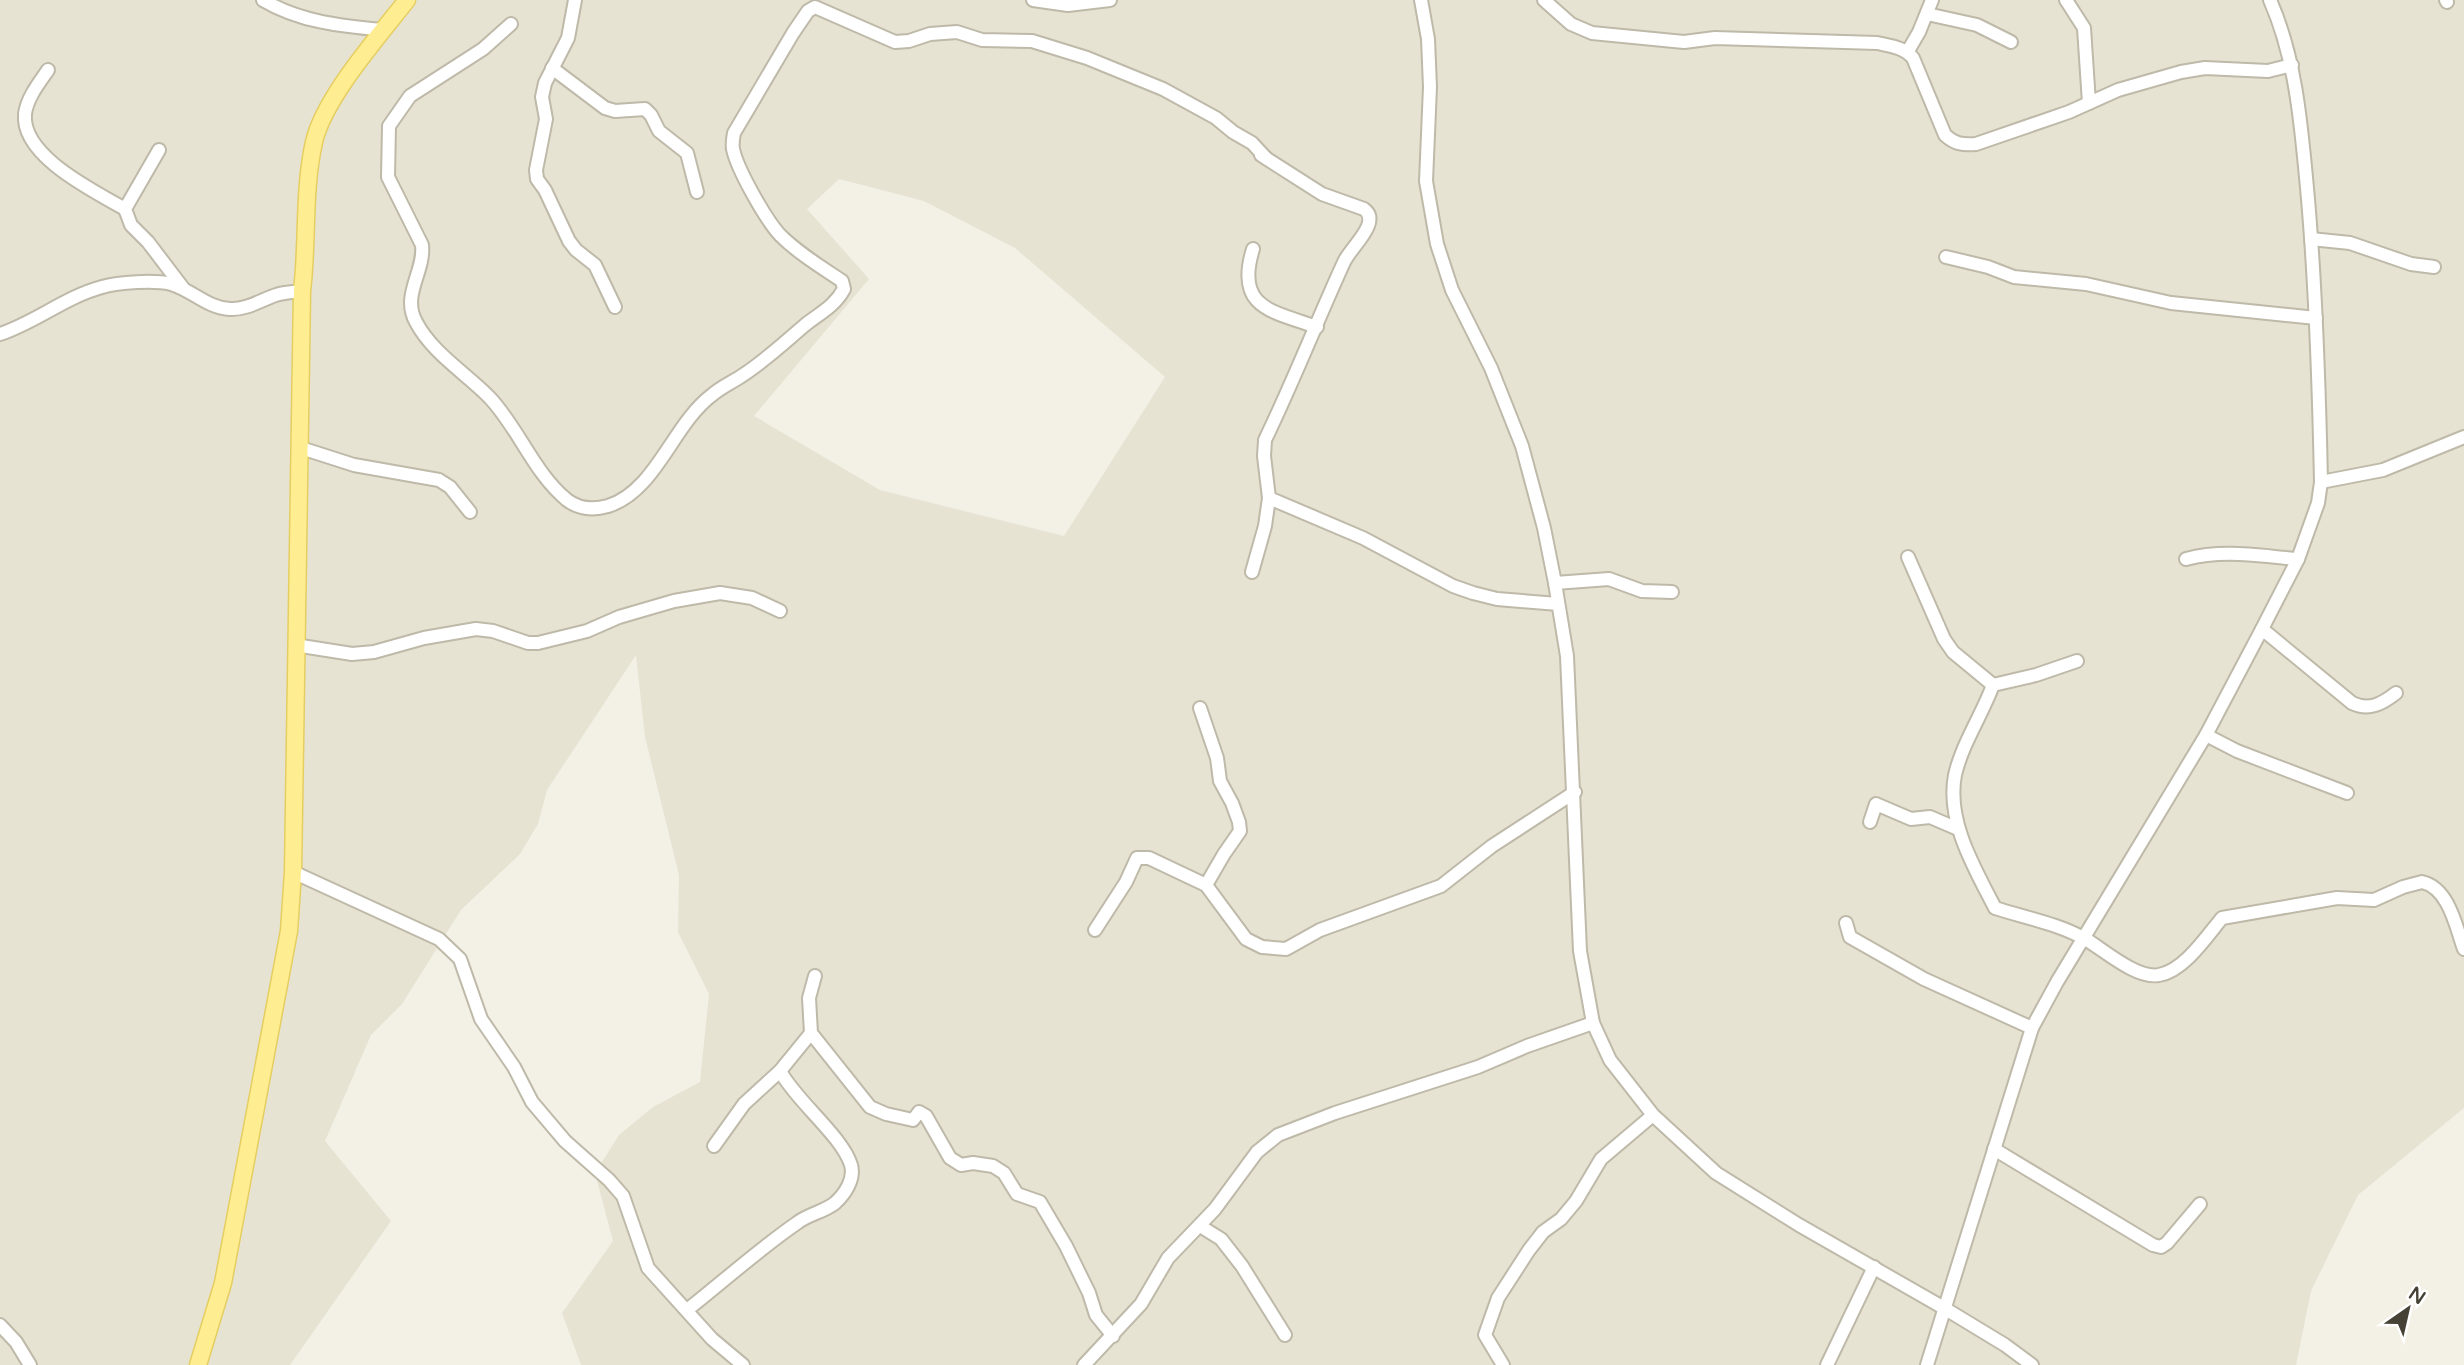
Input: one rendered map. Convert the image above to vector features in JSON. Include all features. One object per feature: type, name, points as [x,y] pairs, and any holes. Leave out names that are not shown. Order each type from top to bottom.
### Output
[{"type":"main road","points":[[198,1365],[223,1283],[289,931],[293,872],[302,291],[306,257],[308,178],[315,140],[327,107],[407,0]]},
{"type":"street","points":[[263,0],[282,11],[314,22],[384,30]]},
{"type":"street","points":[[575,0],[568,38],[545,83],[542,97],[546,119],[536,170],[537,179],[569,241],[595,265],[615,307]]},
{"type":"street","points":[[1033,0],[1068,5],[1110,0]]},
{"type":"street","points":[[1422,0],[1429,39],[1426,181],[1437,244],[1452,290],[1491,368],[1522,446],[1544,528],[1555,583],[1567,656],[1580,951],[1593,1023],[1610,1060],[1653,1115],[1716,1173],[1799,1225],[2005,1345],[2032,1365]]},
{"type":"street","points":[[1544,0],[1571,24],[1592,33],[1684,42],[1715,38],[1877,43],[1908,51],[1918,67],[1945,135],[1953,142],[1963,145],[1976,144],[2118,90],[2182,72],[2205,68],[2268,71],[2292,65]]},
{"type":"street","points":[[1908,51],[1932,0]]},
{"type":"street","points":[[2066,0],[2084,28],[2089,103]]},
{"type":"street","points":[[1927,1365],[2032,1028],[2206,735],[2298,559],[2318,503],[2320,482],[2316,318],[2311,239],[2292,65],[2270,0]]},
{"type":"street","points":[[511,24],[483,49],[410,96],[388,126],[388,177],[422,245],[423,254],[410,305],[416,322],[439,349],[491,398],[554,486],[575,505],[587,508],[607,506],[628,496],[645,480],[710,395],[743,376],[784,345],[805,325],[829,309],[844,289],[842,281],[809,259],[780,234],[754,195],[733,152],[734,133],[805,5],[824,9],[872,33],[895,41],[957,32],[982,40],[1032,41],[1087,58],[1163,89],[1216,118],[1252,144],[1266,158]]},
{"type":"street","points":[[1927,14],[1977,25],[2011,42]]},
{"type":"street","points":[[552,68],[605,108],[615,111],[645,109],[659,131],[687,153],[697,192]]},
{"type":"street","points":[[48,70],[28,103],[26,125],[30,138],[66,175],[125,209],[131,225],[148,242],[186,291]]},
{"type":"street","points":[[1249,148],[1322,194],[1364,209],[1369,212],[1371,219],[1345,260],[1265,440],[1269,498],[1265,526],[1252,572]]},
{"type":"street","points":[[125,209],[159,150]]},
{"type":"street","points":[[2311,239],[2350,243],[2411,264],[2434,267]]},
{"type":"street","points":[[1253,249],[1247,276],[1252,296],[1285,316],[1317,327]]},
{"type":"street","points":[[1946,257],[1988,267],[2014,277],[2086,284],[2171,303],[2316,318]]},
{"type":"street","points":[[0,334],[13,330],[65,300],[104,286],[151,282],[172,284],[212,305],[228,310],[240,309],[279,293],[302,291]]},
{"type":"street","points":[[2320,482],[2383,470],[2464,437]]},
{"type":"street","points":[[301,448],[354,465],[439,480],[450,487],[470,512]]},
{"type":"street","points":[[1269,498],[1363,538],[1453,586],[1472,593],[1558,604]]},
{"type":"street","points":[[2186,559],[2208,553],[2235,552],[2298,559]]},
{"type":"street","points":[[1908,557],[1944,639],[1953,652],[1993,685]]},
{"type":"street","points":[[1555,583],[1609,579],[1642,591],[1672,592]]},
{"type":"street","points":[[295,645],[352,654],[374,652],[424,638],[476,629],[493,631],[528,643],[538,643],[587,631],[619,617],[674,601],[720,593],[752,598],[780,611]]},
{"type":"street","points":[[2262,629],[2352,703],[2362,707],[2373,706],[2396,693]]},
{"type":"street","points":[[1993,685],[2036,675],[2077,661]]},
{"type":"street","points":[[1993,685],[1955,775],[1954,793],[1958,829],[1995,908],[2052,925],[2084,939],[2133,969],[2160,975],[2191,957],[2222,918],[2337,898],[2374,900],[2422,882],[2437,888],[2443,897],[2452,914],[2464,950]]},
{"type":"street","points":[[1200,708],[1217,758],[1220,781],[1232,803],[1240,831],[1206,885]]},
{"type":"street","points":[[2206,735],[2237,751],[2347,793]]},
{"type":"street","points":[[1094,930],[1126,882],[1138,858],[1149,858],[1206,885],[1246,939],[1262,947],[1286,950],[1320,930],[1441,886],[1492,846],[1574,792]]},
{"type":"street","points":[[1870,822],[1876,804],[1911,819],[1930,817],[1958,829]]},
{"type":"street","points":[[293,872],[439,939],[451,948],[460,959],[481,1019],[514,1067],[532,1102],[565,1141],[623,1196],[648,1268],[712,1339],[743,1365]]},
{"type":"street","points":[[1846,923],[1850,937],[1924,979],[2032,1028]]},
{"type":"street","points":[[815,976],[809,998],[811,1033],[870,1107],[913,1120],[919,1112],[926,1116],[937,1131],[950,1158],[961,1165],[973,1163],[993,1166],[1004,1173],[1017,1194],[1040,1202],[1066,1246],[1089,1293],[1096,1315],[1113,1336]]},
{"type":"street","points":[[1084,1365],[1141,1304],[1168,1258],[1200,1226],[1257,1152],[1278,1135],[1335,1113],[1478,1067],[1527,1046],[1593,1023]]},
{"type":"street","points":[[714,1146],[744,1104],[780,1071],[811,1033]]},
{"type":"street","points":[[687,1310],[799,1221],[835,1203],[849,1185],[851,1165],[843,1150],[780,1071]]},
{"type":"street","points":[[1503,1365],[1485,1335],[1505,1286],[1543,1232],[1561,1219],[1577,1201],[1601,1159],[1653,1115]]},
{"type":"street","points":[[1994,1150],[2153,1245],[2161,1247],[2167,1243],[2200,1204]]},
{"type":"street","points":[[1200,1226],[1221,1239],[1285,1335]]},
{"type":"street","points":[[1827,1365],[1874,1267]]},
{"type":"street","points":[[2,1332],[30,1365]]},
{"type":"shaded area","points":[[0,0],[2464,0],[2464,1108],[2358,1195],[2311,1291],[2296,1365],[581,1365],[562,1313],[613,1241],[595,1173],[619,1135],[653,1107],[700,1082],[709,994],[678,932],[679,875],[645,737],[636,655],[547,790],[538,824],[520,854],[461,910],[402,1004],[371,1035],[325,1141],[391,1221],[290,1365],[0,1365]],"holes":[[[839,179],[924,201],[1015,248],[1165,377],[1064,536],[880,490],[754,416],[869,279],[807,209]]]}]
